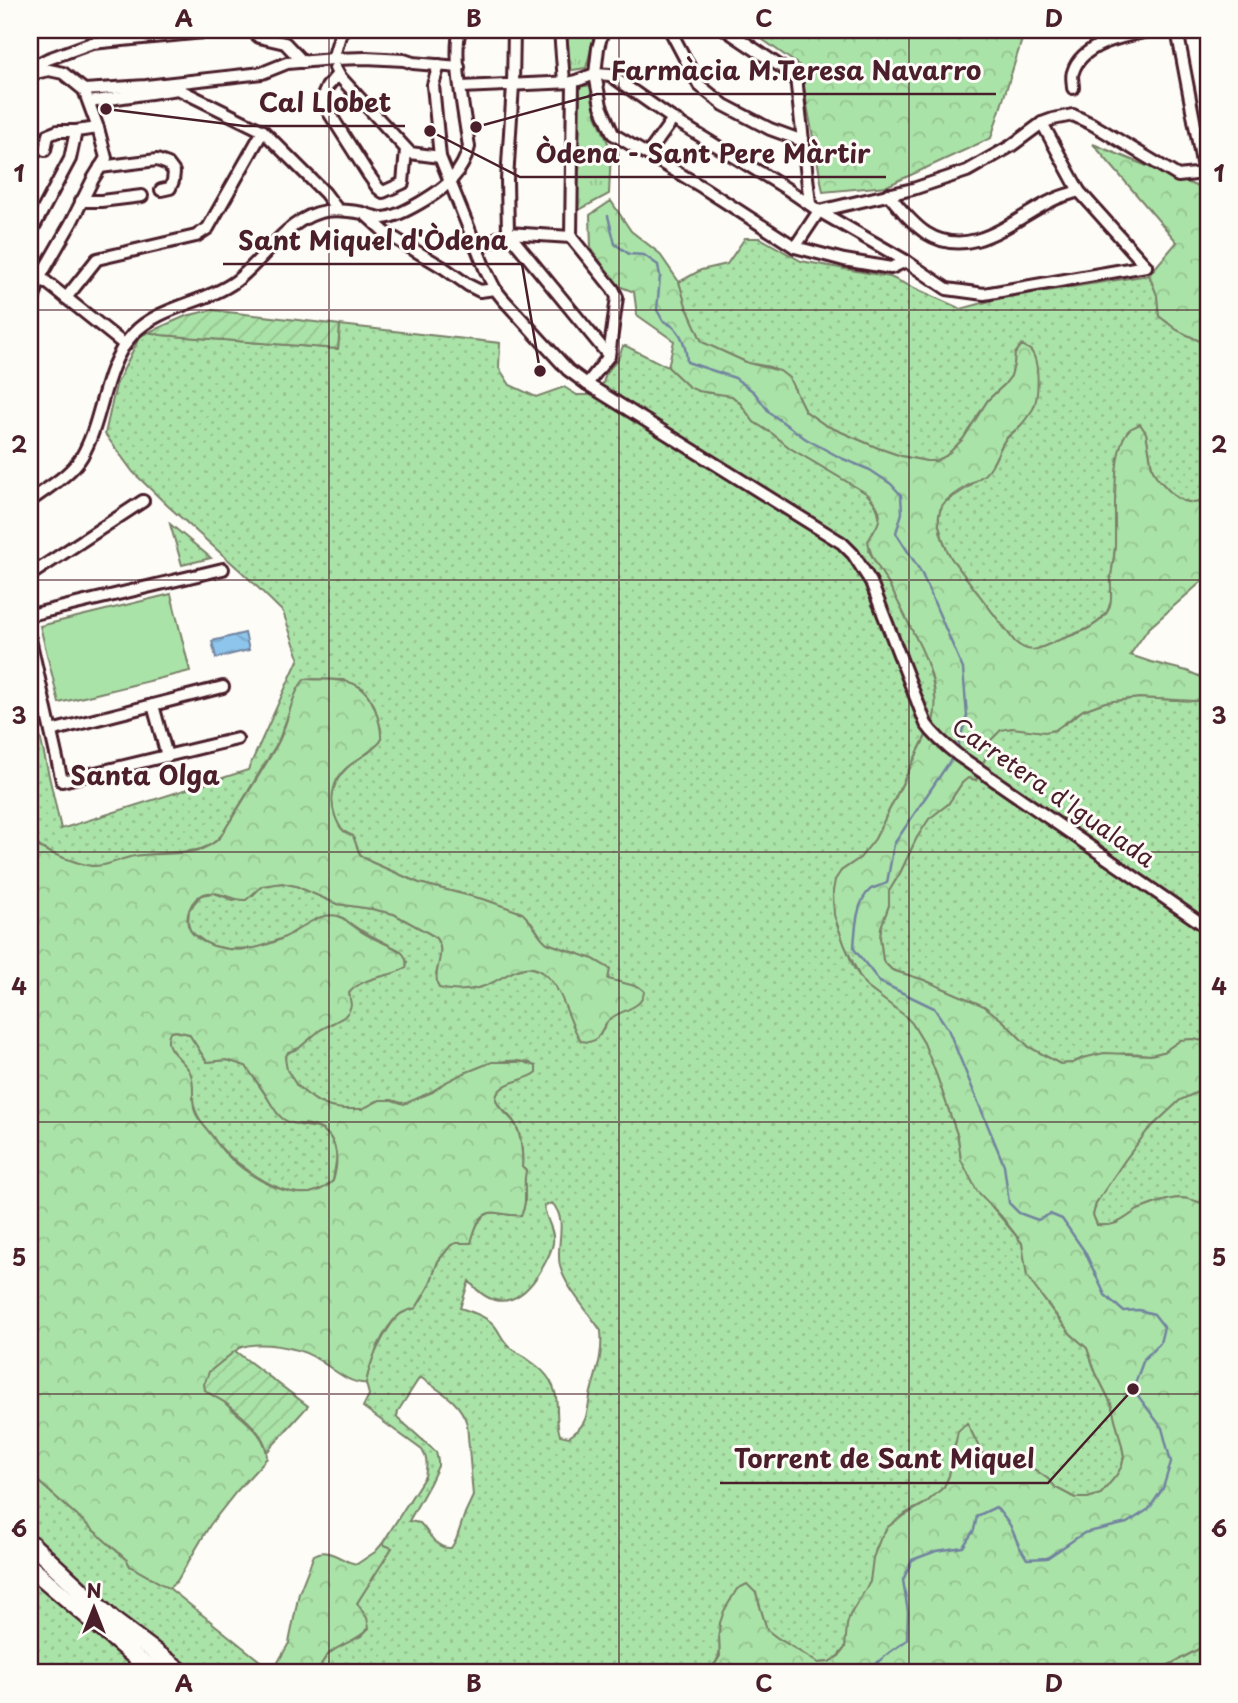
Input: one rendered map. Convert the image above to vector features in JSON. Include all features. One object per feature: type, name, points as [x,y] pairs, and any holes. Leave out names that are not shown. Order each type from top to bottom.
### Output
[{"type":"highway","points":[[30,1543],[115,1622],[183,1673]]},
{"type":"highway","points":[[30,1567],[139,1660],[158,1673]]},
{"type":"street","points":[[30,68],[92,43],[224,30]]},
{"type":"street","points":[[251,30],[259,37],[285,43],[303,62]]},
{"type":"street","points":[[345,30],[341,32],[333,59],[338,74],[410,153],[440,157]]},
{"type":"street","points":[[30,500],[65,474],[82,457],[108,380],[134,333],[171,310],[235,282],[290,228],[306,216],[337,209],[383,218],[400,213],[451,181],[469,147],[459,67],[457,40],[460,30]]},
{"type":"street","points":[[514,30],[507,180],[508,233],[609,356]]},
{"type":"street","points":[[560,30],[568,82],[571,237],[617,297],[609,356],[587,384]]},
{"type":"street","points":[[603,30],[595,74],[601,106],[613,134],[795,247],[844,260],[891,268],[906,261]]},
{"type":"street","points":[[670,30],[699,85],[724,105],[769,129],[803,141]]},
{"type":"street","points":[[726,30],[796,78],[814,207],[795,247]]},
{"type":"street","points":[[1073,88],[1072,73],[1084,54],[1110,41],[1154,30]]},
{"type":"street","points":[[814,207],[860,203],[967,171],[1011,146],[1042,123],[1073,115],[1178,176],[1206,172],[1177,30]]},
{"type":"street","points":[[84,90],[262,73],[287,63],[333,59],[404,60],[459,67]]},
{"type":"street","name":"Carretera d'Igualada","points":[[439,65],[433,85],[440,157],[495,289],[568,370],[587,384],[842,543],[853,554],[871,582],[926,724],[933,735],[954,753],[1208,928]]},
{"type":"street","points":[[30,75],[49,70],[63,73],[84,90],[106,158],[40,277],[30,311]]},
{"type":"street","points":[[338,74],[321,100],[377,188],[383,192],[403,183],[407,150]]},
{"type":"street","points":[[461,87],[568,82],[595,74],[610,75],[673,119],[906,261],[947,289],[984,294],[1146,266],[1079,191],[1042,123]]},
{"type":"street","points":[[89,102],[178,89],[263,131],[325,193],[337,209]]},
{"type":"street","points":[[648,154],[673,119]]},
{"type":"street","points":[[45,150],[48,135],[58,131],[98,128]]},
{"type":"street","points":[[30,234],[70,159],[76,131]]},
{"type":"street","points":[[66,298],[97,259],[196,236],[208,228],[263,131]]},
{"type":"street","points":[[100,167],[157,160],[169,164],[174,172],[173,181],[170,188],[160,191]]},
{"type":"street","points":[[888,194],[913,223],[928,234],[965,243],[990,236],[1054,199],[1079,191]]},
{"type":"street","points":[[82,201],[142,196]]},
{"type":"street","points":[[364,214],[386,233],[468,285],[480,291],[495,289]]},
{"type":"street","points":[[477,248],[508,233],[571,237]]},
{"type":"street","points":[[40,277],[125,345]]},
{"type":"street","points":[[30,575],[143,501]]},
{"type":"street","points":[[30,615],[223,569]]},
{"type":"street","points":[[30,639],[62,782],[237,739]]},
{"type":"street","points":[[51,731],[223,687]]},
{"type":"street","points":[[153,705],[167,756]]},
{"type":"green space","points":[[564,30],[596,30],[586,68],[565,71]]},
{"type":"green space","points":[[749,30],[1025,30],[991,138],[887,186],[823,192],[800,66]]},
{"type":"green space","points":[[593,85],[596,115],[611,150],[609,194],[577,211],[577,87]]},
{"type":"green space","points":[[1093,144],[1208,191],[1208,345],[1177,330],[1159,316],[1157,295],[1149,275],[1177,242]]},
{"type":"green space","points":[[611,201],[631,231],[659,253],[679,282],[702,342],[748,363],[780,371],[789,378],[805,411],[825,425],[878,448],[926,461],[936,461],[946,456],[963,439],[988,400],[1011,376],[1015,354],[1022,345],[1031,351],[1038,380],[1033,409],[1004,441],[988,470],[945,502],[939,518],[940,532],[951,558],[1021,647],[1037,649],[1078,633],[1096,624],[1108,610],[1115,549],[1117,467],[1119,451],[1130,429],[1140,424],[1146,433],[1152,468],[1157,478],[1173,495],[1194,503],[1208,501],[1208,576],[1148,629],[1130,655],[1187,671],[1208,680],[1208,697],[1196,701],[1139,698],[1105,702],[1083,710],[1055,730],[1001,730],[990,741],[976,780],[968,778],[962,783],[948,804],[929,819],[916,839],[889,891],[889,905],[880,938],[883,961],[892,970],[924,980],[984,1006],[1029,1047],[1060,1064],[1073,1063],[1104,1053],[1151,1055],[1163,1052],[1181,1040],[1208,1042],[1208,1087],[1180,1100],[1147,1131],[1096,1203],[1093,1215],[1097,1225],[1110,1225],[1138,1210],[1169,1200],[1194,1200],[1208,1206],[1208,1644],[1154,1673],[705,1673],[714,1666],[720,1656],[719,1634],[724,1611],[737,1589],[747,1584],[756,1593],[767,1630],[818,1663],[829,1662],[839,1656],[845,1648],[850,1615],[870,1582],[873,1558],[881,1537],[888,1527],[926,1503],[944,1487],[949,1476],[958,1431],[967,1423],[983,1455],[1003,1464],[1028,1465],[1056,1488],[1075,1498],[1101,1494],[1116,1476],[1124,1456],[1111,1403],[1087,1348],[1071,1334],[1033,1285],[1027,1276],[1022,1243],[977,1191],[961,1160],[958,1137],[924,1043],[904,1015],[867,987],[845,946],[834,915],[835,880],[841,871],[860,858],[875,839],[933,722],[935,711],[935,690],[925,658],[869,547],[868,541],[880,517],[877,506],[866,493],[790,448],[754,422],[732,396],[689,387],[668,367],[674,341],[637,315],[634,292],[616,285],[591,248],[590,215]]},
{"type":"green space","points":[[745,238],[760,238],[801,261],[890,277],[961,309],[1001,298],[1149,275],[1157,295],[1159,316],[1177,330],[1208,345],[1208,501],[1183,501],[1173,495],[1157,478],[1152,468],[1146,433],[1140,425],[1123,440],[1117,464],[1115,547],[1111,602],[1107,612],[1089,628],[1035,650],[1024,650],[951,558],[945,548],[939,515],[942,504],[970,486],[994,462],[1004,441],[1021,425],[1034,407],[1037,372],[1031,351],[1021,345],[1015,354],[1011,376],[988,400],[963,439],[946,456],[936,461],[926,461],[878,448],[825,425],[805,411],[789,379],[770,367],[748,363],[702,342],[679,282],[701,270],[727,264]]},
{"type":"green space","points":[[211,310],[340,325],[338,349],[149,332],[186,316]]},
{"type":"green space","points":[[340,325],[500,343],[499,368],[510,385],[536,397],[564,387],[577,395],[593,395],[618,359],[623,346],[626,346],[668,367],[689,387],[732,396],[754,422],[790,448],[866,493],[878,509],[880,522],[873,532],[869,551],[922,647],[932,679],[936,710],[875,839],[860,858],[841,871],[833,891],[837,925],[854,968],[867,987],[904,1014],[924,1043],[958,1137],[961,1160],[993,1208],[1022,1243],[1027,1276],[1071,1334],[1087,1348],[1111,1403],[1124,1456],[1116,1476],[1101,1494],[1075,1498],[1056,1488],[1028,1465],[1003,1464],[983,1455],[967,1423],[955,1443],[949,1476],[944,1487],[926,1503],[906,1513],[888,1527],[876,1548],[870,1582],[850,1615],[845,1648],[829,1662],[818,1663],[767,1630],[756,1593],[720,1623],[719,1656],[705,1673],[319,1673],[329,1654],[363,1635],[367,1619],[357,1603],[391,1548],[382,1544],[425,1476],[427,1466],[422,1450],[363,1407],[369,1395],[366,1384],[369,1369],[392,1323],[400,1314],[416,1308],[429,1286],[438,1261],[451,1245],[470,1243],[479,1221],[487,1214],[521,1215],[525,1204],[526,1171],[522,1167],[520,1138],[514,1122],[495,1100],[501,1089],[530,1063],[496,1062],[480,1067],[404,1104],[380,1100],[368,1108],[346,1110],[318,1102],[294,1081],[286,1068],[287,1055],[343,1016],[349,1008],[349,992],[355,987],[406,968],[407,962],[401,951],[339,916],[321,917],[290,935],[258,948],[228,949],[209,945],[190,930],[189,910],[201,895],[214,893],[233,900],[252,896],[262,886],[282,883],[296,886],[337,904],[394,914],[437,940],[441,954],[436,974],[466,990],[518,969],[535,969],[542,972],[559,992],[575,1029],[600,1035],[633,986],[607,979],[610,969],[593,959],[547,943],[522,913],[486,900],[419,883],[360,855],[353,836],[344,831],[336,820],[333,791],[345,770],[371,751],[381,729],[374,705],[363,688],[343,680],[312,679],[298,689],[278,742],[221,836],[209,846],[93,866],[80,864],[45,850],[35,842],[29,812],[30,692],[61,829],[248,770],[299,658],[283,612],[133,472],[105,434],[116,385],[140,336],[149,332],[338,349]],"holes":[[[552,1203],[560,1217],[559,1258],[563,1274],[601,1331],[600,1360],[586,1415],[581,1426],[569,1437],[560,1435],[556,1397],[548,1377],[507,1345],[491,1322],[460,1308],[469,1281],[491,1299],[501,1301],[512,1299],[530,1286],[552,1246],[553,1233],[544,1206]],[[420,1377],[454,1402],[467,1424],[473,1496],[451,1548],[437,1543],[420,1523],[409,1521],[438,1466],[436,1452],[397,1417],[398,1411]]]},
{"type":"green space","points":[[170,524],[211,558],[182,565]]},
{"type":"green space","points":[[171,594],[190,671],[59,703],[40,626]]},
{"type":"green space","points":[[305,679],[338,680],[356,685],[370,698],[376,713],[381,729],[381,741],[342,773],[332,795],[338,823],[344,831],[353,836],[360,855],[419,883],[486,900],[522,913],[547,943],[593,959],[610,969],[608,979],[639,987],[644,991],[640,1002],[609,1020],[595,1040],[581,1041],[558,990],[539,970],[516,970],[476,989],[439,988],[438,942],[434,936],[394,914],[337,904],[296,886],[282,883],[262,886],[246,900],[209,893],[195,900],[187,920],[190,930],[200,940],[218,947],[239,950],[265,945],[282,939],[318,918],[331,915],[340,917],[362,932],[397,949],[406,958],[406,968],[355,987],[349,993],[351,1005],[344,1017],[320,1030],[299,1048],[288,1052],[285,1058],[287,1070],[297,1086],[318,1102],[343,1109],[362,1109],[380,1100],[404,1104],[492,1062],[524,1062],[536,1066],[536,1073],[505,1086],[496,1099],[500,1108],[515,1124],[520,1139],[522,1167],[526,1171],[525,1204],[521,1215],[486,1214],[479,1221],[471,1243],[451,1245],[438,1261],[429,1286],[416,1308],[401,1314],[388,1328],[374,1356],[366,1383],[346,1378],[307,1353],[267,1345],[239,1348],[209,1372],[222,1399],[258,1433],[266,1449],[267,1458],[210,1525],[177,1581],[169,1588],[130,1566],[127,1560],[30,1474],[30,811],[31,834],[38,846],[56,855],[89,865],[99,866],[135,856],[203,849],[221,836],[264,767],[278,743],[300,685]],"holes":[[[170,1032],[189,1034],[207,1062],[227,1060],[246,1066],[283,1119],[319,1128],[326,1133],[336,1154],[333,1181],[320,1190],[306,1193],[276,1188],[248,1172],[225,1153],[196,1114],[190,1072],[168,1044]]]},
{"type":"green space","points":[[1208,697],[1208,1042],[1181,1040],[1163,1052],[1151,1055],[1128,1053],[1083,1058],[1073,1063],[1060,1064],[1029,1047],[984,1006],[924,980],[892,970],[883,961],[880,938],[889,905],[889,891],[929,818],[948,804],[962,783],[985,759],[990,741],[1001,729],[1065,724],[1083,710],[1105,702],[1139,698],[1196,701]]},
{"type":"green space","points":[[169,1032],[189,1034],[207,1062],[227,1060],[246,1066],[279,1115],[299,1125],[318,1128],[329,1135],[337,1155],[333,1181],[313,1192],[291,1192],[258,1177],[227,1154],[200,1121],[195,1110],[186,1070],[168,1042]]},
{"type":"green space","points":[[1208,1087],[1208,1206],[1181,1198],[1169,1200],[1138,1210],[1115,1224],[1097,1225],[1093,1215],[1096,1203],[1147,1131],[1180,1100]]},
{"type":"green space","points":[[235,1351],[308,1406],[267,1452],[261,1437],[250,1424],[230,1406],[205,1390],[204,1384],[209,1372]]},
{"type":"green space","points":[[30,1474],[127,1560],[130,1566],[169,1588],[275,1673],[30,1673]]},
{"type":"green space","points":[[382,1544],[392,1548],[357,1603],[367,1618],[369,1628],[326,1656],[319,1673],[275,1673],[273,1671],[289,1643],[299,1593],[314,1555],[330,1553],[357,1564]]},
{"type":"green space","points":[[1208,1644],[1208,1673],[1154,1673]]},
{"type":"water","points":[[245,633],[249,650],[216,658],[212,641]]},
{"type":"waterway","points":[[608,216],[615,244],[629,254],[644,255],[658,265],[660,276],[657,310],[663,321],[674,327],[681,337],[687,362],[735,378],[754,392],[770,413],[806,439],[870,470],[891,484],[901,495],[902,513],[896,533],[921,572],[963,669],[967,716],[957,749]]},
{"type":"waterway","points":[[865,1673],[907,1640],[908,1612],[903,1580],[912,1560],[936,1551],[963,1547],[974,1530],[977,1516],[996,1507],[1010,1525],[1027,1559],[1047,1558],[1084,1533],[1127,1523],[1149,1509],[1163,1488],[1171,1462],[1162,1428],[1133,1389],[1144,1359],[1160,1343],[1164,1327],[1154,1314],[1139,1310],[1123,1311],[1105,1295],[1085,1252],[1062,1219],[1050,1214],[1038,1220],[1019,1213],[1009,1203],[1004,1165],[948,1029],[934,1008],[880,982],[854,949],[857,917],[862,901],[871,889],[887,883],[894,844],[954,755]]},
{"type":"place","name":"Cal Llobet","points":[[106,109]]},
{"type":"place","name":"Farmàcia M.Teresa Navarro","points":[[476,127]]},
{"type":"place","name":"Òdena - Sant Pere Màrtir","points":[[430,131]]},
{"type":"place","name":"Sant Miquel d'Òdena","points":[[540,371]]},
{"type":"place","name":"Torrent de Sant Miquel","points":[[1133,1389]]},
{"type":"district","name":"Santa Olga","points":[[145,776]]}]
